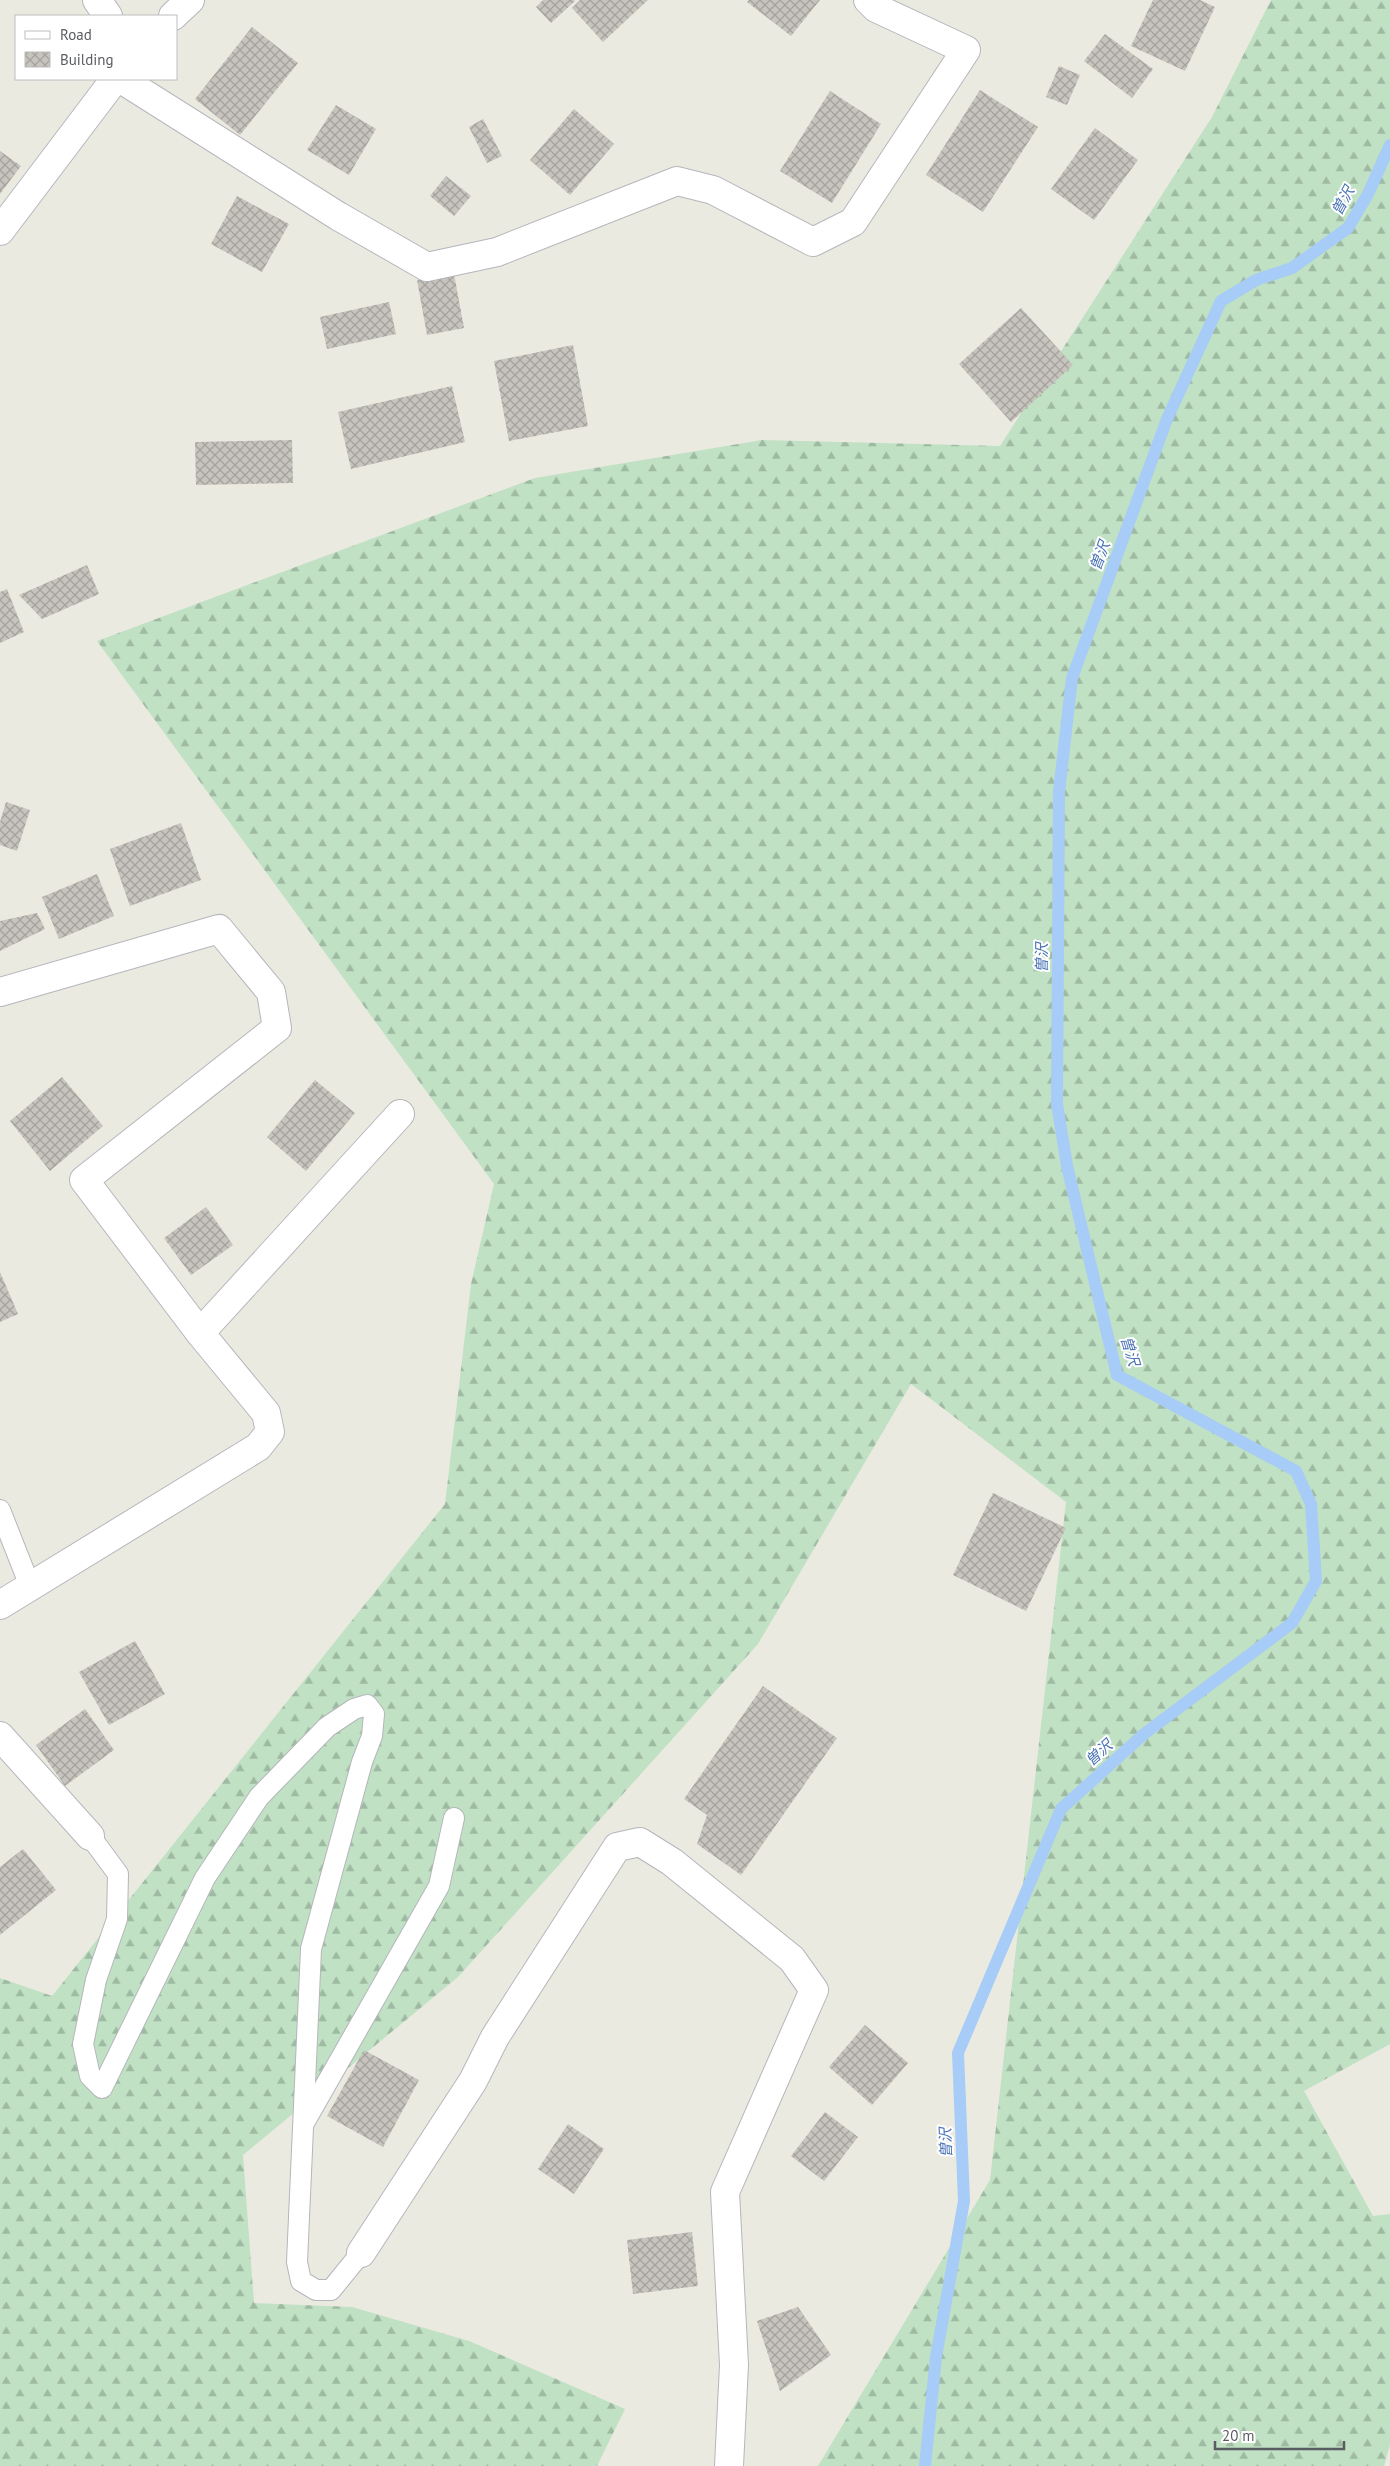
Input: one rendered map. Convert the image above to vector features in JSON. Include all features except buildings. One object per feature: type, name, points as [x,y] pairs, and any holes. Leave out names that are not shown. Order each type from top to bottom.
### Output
[{"type":"street","points":[[97,0],[107,15]]},
{"type":"street","points":[[174,15],[190,0]]},
{"type":"street","points":[[123,80],[338,216],[426,267],[498,252],[677,181],[713,190],[812,242],[854,222],[966,50],[876,8],[868,0]]},
{"type":"street","points":[[0,231],[114,80]]},
{"type":"street","points":[[0,992],[219,929],[271,992],[277,1028],[84,1180],[200,1332],[266,1413],[270,1432],[258,1446],[0,1604]]},
{"type":"street","points":[[200,1332],[400,1114]]},
{"type":"street","points":[[0,1736],[90,1836]]},
{"type":"street","points":[[360,2253],[473,2081],[495,2037],[617,1847],[640,1842],[672,1862],[792,1959],[814,1990],[726,2192],[734,2365],[729,2466]]},
{"type":"lane","points":[[0,1510],[30,1586]]},
{"type":"lane","points":[[90,1836],[118,1874],[117,1919],[96,1980],[83,2044],[90,2076],[102,2088],[205,1878],[259,1798],[327,1727],[354,1709],[367,1705],[374,1714],[372,1736],[362,1762],[310,1949],[297,2262],[301,2281],[316,2290],[331,2290],[360,2253]]},
{"type":"lane","points":[[302,2126],[439,1886],[454,1818]]},
{"type":"green space","points":[[1271,0],[1390,0],[1390,2044],[1304,2091],[1373,2216],[1390,2214],[1390,2445],[1384,2466],[818,2466],[990,2180],[1066,1502],[911,1384],[758,1644],[458,1977],[243,2155],[254,2303],[352,2307],[469,2341],[625,2409],[597,2466],[0,2466],[0,1978],[52,1996],[445,1504],[471,1284],[494,1184],[97,641],[535,478],[762,440],[1000,446],[1212,117]]},
{"type":"waterway","name":"曽沢","points":[[925,2466],[936,2357],[964,2201],[958,2053],[1061,1809],[1144,1734],[1292,1623],[1316,1581],[1311,1504],[1296,1471],[1117,1375],[1067,1166],[1057,1104],[1059,792],[1072,678],[1167,419],[1221,301],[1256,280],[1292,268],[1348,228],[1368,194],[1390,145]]}]
